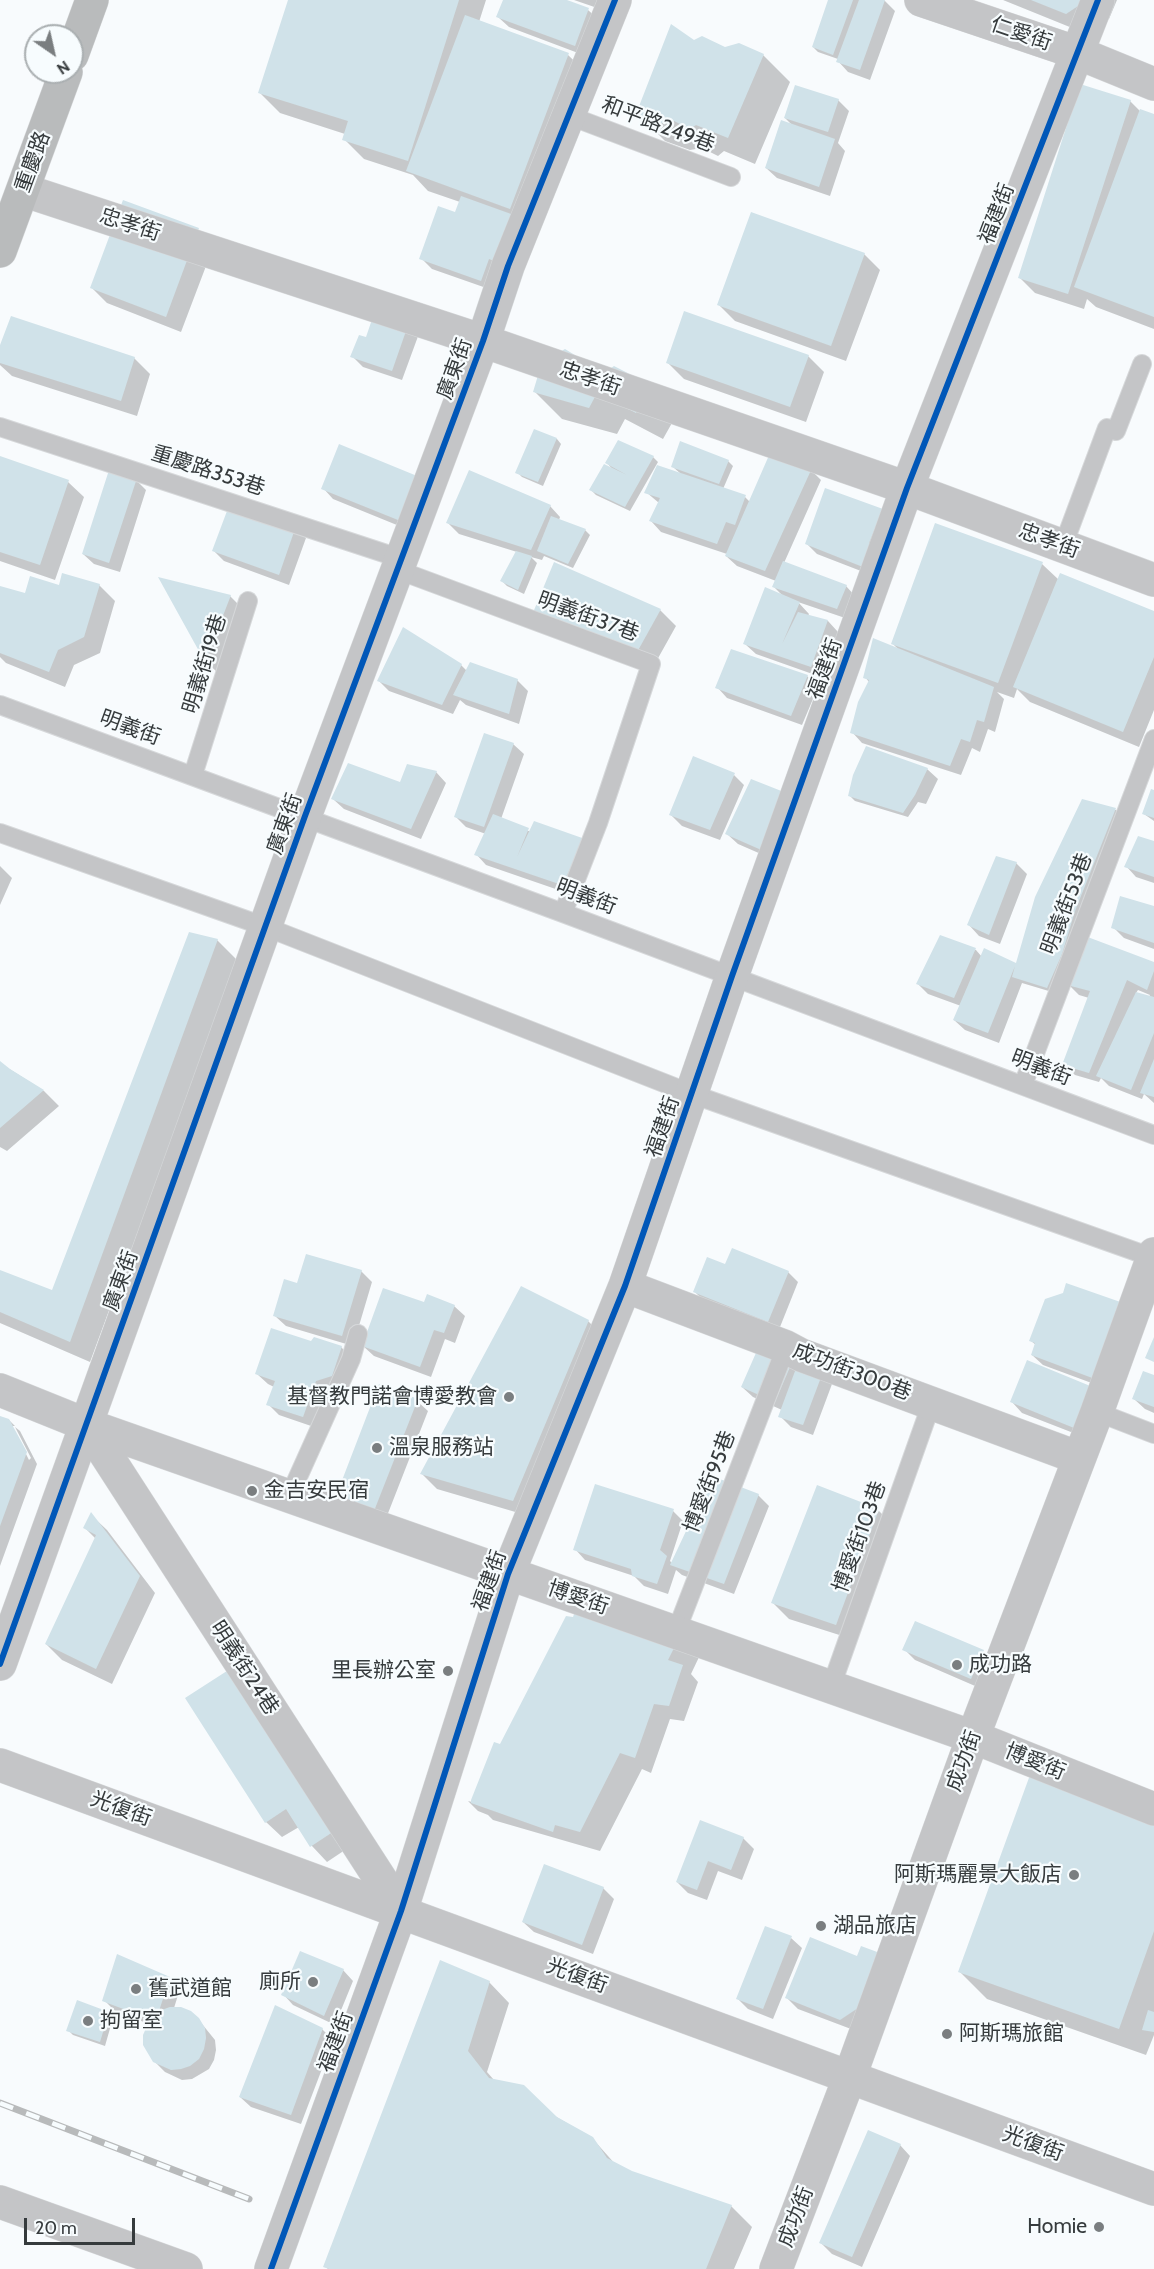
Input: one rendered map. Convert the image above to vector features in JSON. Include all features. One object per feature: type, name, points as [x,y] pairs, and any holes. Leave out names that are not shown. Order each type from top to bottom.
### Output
[{"type":"street","points":[[83,24],[92,0]]},
{"type":"street","name":"廣東街","points":[[0,1664],[305,816],[483,342],[508,266],[615,0]]},
{"type":"street","name":"仁愛街","points":[[921,0],[1078,53],[1154,84]]},
{"type":"street","name":"福建街","points":[[271,2269],[401,1911],[508,1574],[625,1286],[732,976],[907,488],[1098,0]]},
{"type":"street","name":"重慶路","points":[[0,251],[62,84]]},
{"type":"street","name":"忠孝街","points":[[23,190],[483,342],[907,488],[1154,580]]},
{"type":"street","name":"成功街","points":[[776,2269],[850,2076],[973,1737],[1154,1256]]},
{"type":"street","name":"成功街300巷","points":[[625,1286],[786,1347],[801,1355],[1079,1458]]},
{"type":"street","name":"博愛街","points":[[0,1390],[87,1425],[973,1737],[1154,1809]]},
{"type":"street","name":"明義街24巷","points":[[87,1425],[401,1911]]},
{"type":"street","name":"光復街","points":[[0,1765],[1154,2189]]},
{"type":"street","points":[[0,2202],[186,2269]]},
{"type":"lane","name":"和平路249巷","points":[[570,116],[731,177]]},
{"type":"lane","points":[[1063,546],[1107,428],[1116,431],[1142,364]]},
{"type":"lane","name":"重慶路353巷","points":[[0,427],[400,565]]},
{"type":"lane","name":"明義街37巷","points":[[400,565],[651,664],[598,823],[563,913]]},
{"type":"lane","name":"明義街19巷","points":[[193,775],[248,601]]},
{"type":"lane","name":"明義街","points":[[0,705],[305,816],[1154,1135]]},
{"type":"lane","name":"明義街53巷","points":[[1023,1085],[1154,739]]},
{"type":"lane","points":[[0,833],[266,927],[692,1094],[1154,1256]]},
{"type":"lane","points":[[289,1497],[351,1359],[358,1334]]},
{"type":"lane","name":"博愛街95巷","points":[[681,1634],[679,1624],[786,1347]]},
{"type":"lane","name":"博愛街103巷","points":[[831,1687],[932,1402]]},
{"type":"lane","points":[[1097,1412],[1154,1434]]},
{"type":"building","points":[[288,0],[459,0],[408,161],[342,140],[348,121],[258,93]]},
{"type":"building","points":[[503,0],[567,0],[589,8],[575,46],[496,17]]},
{"type":"building","points":[[828,0],[853,0],[833,55],[812,47]]},
{"type":"building","points":[[859,0],[885,0],[860,70],[836,62]]},
{"type":"building","points":[[1031,0],[1087,0],[1066,14]]},
{"type":"building","points":[[465,15],[569,53],[510,209],[406,171]]},
{"type":"building","points":[[671,24],[694,40],[702,36],[725,47],[739,43],[764,54],[728,138],[696,125],[690,129],[674,121],[662,123],[636,114]]},
{"type":"building","points":[[1080,84],[1131,100],[1068,294],[1018,278]]},
{"type":"building","points":[[795,85],[839,99],[828,132],[784,118]]},
{"type":"building","points":[[1140,109],[1154,114],[1154,317],[1074,287]]},
{"type":"building","points":[[781,120],[835,139],[819,187],[765,168]]},
{"type":"building","points":[[461,196],[525,219],[508,266],[489,259],[481,281],[419,259],[438,206],[455,212]]},
{"type":"building","points":[[123,200],[199,228],[166,317],[90,288]]},
{"type":"building","points":[[751,212],[865,253],[831,346],[717,305]]},
{"type":"building","points":[[380,296],[414,308],[392,371],[350,357],[359,335],[366,337]]},
{"type":"building","points":[[684,311],[809,355],[790,407],[666,363]]},
{"type":"building","points":[[11,316],[135,357],[121,401],[0,363],[0,345]]},
{"type":"building","points":[[565,349],[604,373],[614,366],[651,385],[636,413],[597,393],[589,408],[533,392],[542,362]]},
{"type":"building","points":[[534,429],[557,438],[538,482],[515,473]]},
{"type":"building","points":[[618,440],[654,456],[625,507],[589,490],[604,464],[627,475],[605,463]]},
{"type":"building","points":[[680,441],[729,460],[719,484],[671,467]]},
{"type":"building","points":[[339,444],[422,478],[403,522],[321,489]]},
{"type":"building","points":[[770,453],[812,468],[765,571],[725,556]]},
{"type":"building","points":[[0,456],[69,480],[40,565],[0,552]]},
{"type":"building","points":[[657,465],[746,495],[735,525],[726,522],[717,544],[649,521],[660,498],[644,493]]},
{"type":"building","points":[[109,470],[137,478],[109,563],[82,554]]},
{"type":"building","points":[[469,470],[551,505],[531,550],[446,523]]},
{"type":"building","points":[[825,488],[883,509],[869,543],[878,546],[868,569],[805,544]]},
{"type":"building","points":[[230,503],[296,526],[279,575],[212,551]]},
{"type":"building","points":[[551,516],[586,529],[568,564],[537,551]]},
{"type":"building","points":[[935,523],[1043,562],[998,683],[891,644]]},
{"type":"building","points":[[516,551],[532,556],[518,590],[500,581]]},
{"type":"building","points":[[783,561],[847,585],[837,609],[772,587]]},
{"type":"building","points":[[554,562],[661,609],[636,654],[532,615]]},
{"type":"building","points":[[62,573],[100,584],[84,637],[58,650],[49,672],[0,653],[0,586],[25,593],[30,576],[59,585]]},
{"type":"building","points":[[1060,573],[1154,611],[1154,657],[1123,732],[1013,687]]},
{"type":"building","points":[[158,577],[231,595],[205,662]]},
{"type":"building","points":[[765,587],[800,602],[782,644],[798,612],[828,620],[811,667],[743,644]]},
{"type":"building","points":[[403,627],[462,664],[442,705],[377,681]]},
{"type":"building","points":[[873,638],[994,687],[984,722],[977,720],[970,742],[961,739],[950,766],[850,733],[858,702],[869,680],[863,678]]},
{"type":"building","points":[[731,649],[808,675],[791,716],[715,688]]},
{"type":"building","points":[[470,662],[518,679],[509,714],[453,695]]},
{"type":"building","points":[[484,733],[514,743],[484,827],[454,817]]},
{"type":"building","points":[[866,746],[928,768],[903,813],[848,796],[853,775]]},
{"type":"building","points":[[693,756],[735,773],[710,830],[669,815]]},
{"type":"building","points":[[348,763],[400,782],[407,764],[437,771],[411,829],[331,799]]},
{"type":"building","points":[[751,779],[789,794],[766,852],[725,834]]},
{"type":"building","points":[[1151,789],[1154,790],[1154,818],[1142,814]]},
{"type":"building","points":[[1082,799],[1116,808],[1075,911],[1062,954],[1047,988],[1012,977],[1015,966],[988,1033],[953,1020],[984,948],[1016,963],[1035,897]]},
{"type":"building","points":[[493,814],[529,828],[517,857],[534,821],[585,839],[562,885],[474,855]]},
{"type":"building","points":[[1138,836],[1154,841],[1154,877],[1124,867]]},
{"type":"building","points":[[996,856],[1017,862],[989,935],[967,925]]},
{"type":"building","points":[[1120,896],[1154,906],[1154,943],[1111,928]]},
{"type":"building","points":[[189,932],[218,939],[70,1342],[0,1312],[0,1270],[52,1290]]},
{"type":"building","points":[[940,935],[976,948],[954,998],[916,984]]},
{"type":"building","points":[[1085,936],[1154,962],[1154,971],[1147,990],[1127,980],[1089,1073],[1062,1065],[1090,991],[1067,985]]},
{"type":"building","points":[[1136,992],[1154,997],[1154,1033],[1131,1090],[1096,1076]]},
{"type":"building","points":[[1154,1059],[1154,1097],[1140,1093]]},
{"type":"building","points":[[0,1061],[44,1090],[0,1128]]},
{"type":"building","points":[[732,1248],[789,1271],[768,1322],[693,1292],[707,1257],[725,1264]]},
{"type":"building","points":[[306,1254],[362,1270],[342,1336],[273,1316],[284,1279],[297,1283]]},
{"type":"building","points":[[1066,1283],[1129,1305],[1095,1379],[1031,1355],[1035,1343],[1029,1341],[1045,1299],[1063,1293]]},
{"type":"building","name":"基督教門諾會博愛教會","points":[[521,1286],[589,1320],[513,1501],[420,1474]]},
{"type":"building","points":[[383,1288],[424,1302],[427,1294],[455,1305],[444,1333],[434,1330],[420,1367],[362,1346]]},
{"type":"building","points":[[271,1328],[311,1341],[314,1337],[342,1346],[332,1376],[316,1381],[303,1417],[266,1405],[275,1381],[255,1374]]},
{"type":"building","points":[[1154,1337],[1154,1362],[1145,1358]]},
{"type":"building","points":[[759,1346],[793,1360],[775,1402],[741,1387]]},
{"type":"building","points":[[801,1355],[826,1364],[803,1425],[778,1417]]},
{"type":"building","points":[[1027,1360],[1100,1390],[1084,1432],[1010,1402]]},
{"type":"building","points":[[1143,1371],[1154,1375],[1154,1407],[1132,1399]]},
{"type":"building","name":"溫泉服務站","points":[[379,1384],[418,1399],[374,1511],[336,1496]]},
{"type":"building","points":[[0,1416],[9,1419],[27,1452],[0,1526]]},
{"type":"building","points":[[712,1476],[759,1494],[724,1584],[670,1565]]},
{"type":"building","points":[[595,1484],[674,1509],[660,1550],[667,1556],[657,1584],[632,1576],[631,1569],[573,1550]]},
{"type":"building","points":[[817,1485],[879,1509],[836,1625],[771,1603]]},
{"type":"building","points":[[91,1512],[140,1576],[96,1669],[45,1644],[96,1535],[83,1528]]},
{"type":"building","points":[[583,1589],[681,1634],[668,1660],[683,1665],[669,1706],[654,1704],[635,1758],[620,1753],[580,1832],[555,1825],[553,1832],[471,1803],[471,1800],[494,1742],[500,1744],[566,1616],[573,1617]]},
{"type":"building","name":"成功路","points":[[915,1621],[984,1650],[971,1679],[902,1650]]},
{"type":"building","points":[[230,1669],[351,1820],[310,1847],[286,1809],[265,1823],[185,1698]]},
{"type":"building","name":"阿斯瑪麗景大飯店","points":[[1030,1775],[1154,1819],[1154,1931],[1119,2029],[958,1972]]},
{"type":"building","points":[[700,1820],[744,1837],[731,1870],[708,1861],[697,1890],[676,1882]]},
{"type":"building","points":[[544,1864],[604,1887],[582,1945],[522,1922]]},
{"type":"building","points":[[765,1926],[792,1936],[763,2009],[736,1999]]},
{"type":"building","points":[[810,1937],[857,1956],[861,1946],[888,1956],[870,2000],[840,2020],[785,1998]]},
{"type":"building","name":"廁所","points":[[300,1951],[344,1969],[324,2016],[281,1995]]},
{"type":"building","points":[[117,1954],[170,1977],[159,2011],[170,2007],[181,2007],[191,2011],[199,2018],[205,2028],[204,2049],[199,2059],[190,2066],[171,2070],[153,2062],[143,2045],[143,2035],[150,2019],[102,2001]]},
{"type":"building","points":[[440,1960],[490,1981],[468,2051],[489,2078],[524,2085],[557,2117],[593,2137],[607,2158],[632,2171],[732,2205],[706,2269],[329,2269],[323,2267]]},
{"type":"building","name":"拘留室","points":[[77,2000],[109,2012],[100,2042],[66,2031]]},
{"type":"building","points":[[275,2005],[323,2028],[291,2115],[239,2097]]},
{"type":"building","points":[[1148,2010],[1154,2012],[1154,2032],[1142,2030]]},
{"type":"building","points":[[868,2130],[901,2144],[852,2257],[819,2243]]},
{"type":"railway","points":[[0,2103],[249,2199]]},
{"type":"cycle path","points":[[0,1664],[305,816],[483,341],[508,266],[615,0]]},
{"type":"cycle path","points":[[271,2269],[401,1911],[508,1574],[625,1286],[732,976],[907,488],[1098,0]]},
{"type":"place","name":"基督教門諾會博愛教會","points":[[509,1397]]},
{"type":"place","name":"溫泉服務站","points":[[377,1448]]},
{"type":"place","name":"金吉安民宿","points":[[252,1491]]},
{"type":"place","name":"成功路","points":[[957,1665]]},
{"type":"place","name":"里長辦公室","points":[[448,1671]]},
{"type":"place","name":"阿斯瑪麗景大飯店","points":[[1074,1875]]},
{"type":"place","name":"湖品旅店","points":[[821,1926]]},
{"type":"place","name":"廁所","points":[[313,1982]]},
{"type":"place","name":"舊武道館","points":[[136,1989]]},
{"type":"place","name":"拘留室","points":[[88,2021]]},
{"type":"place","name":"阿斯瑪旅館","points":[[947,2034]]},
{"type":"place","name":"Homie","points":[[1099,2227]]}]
